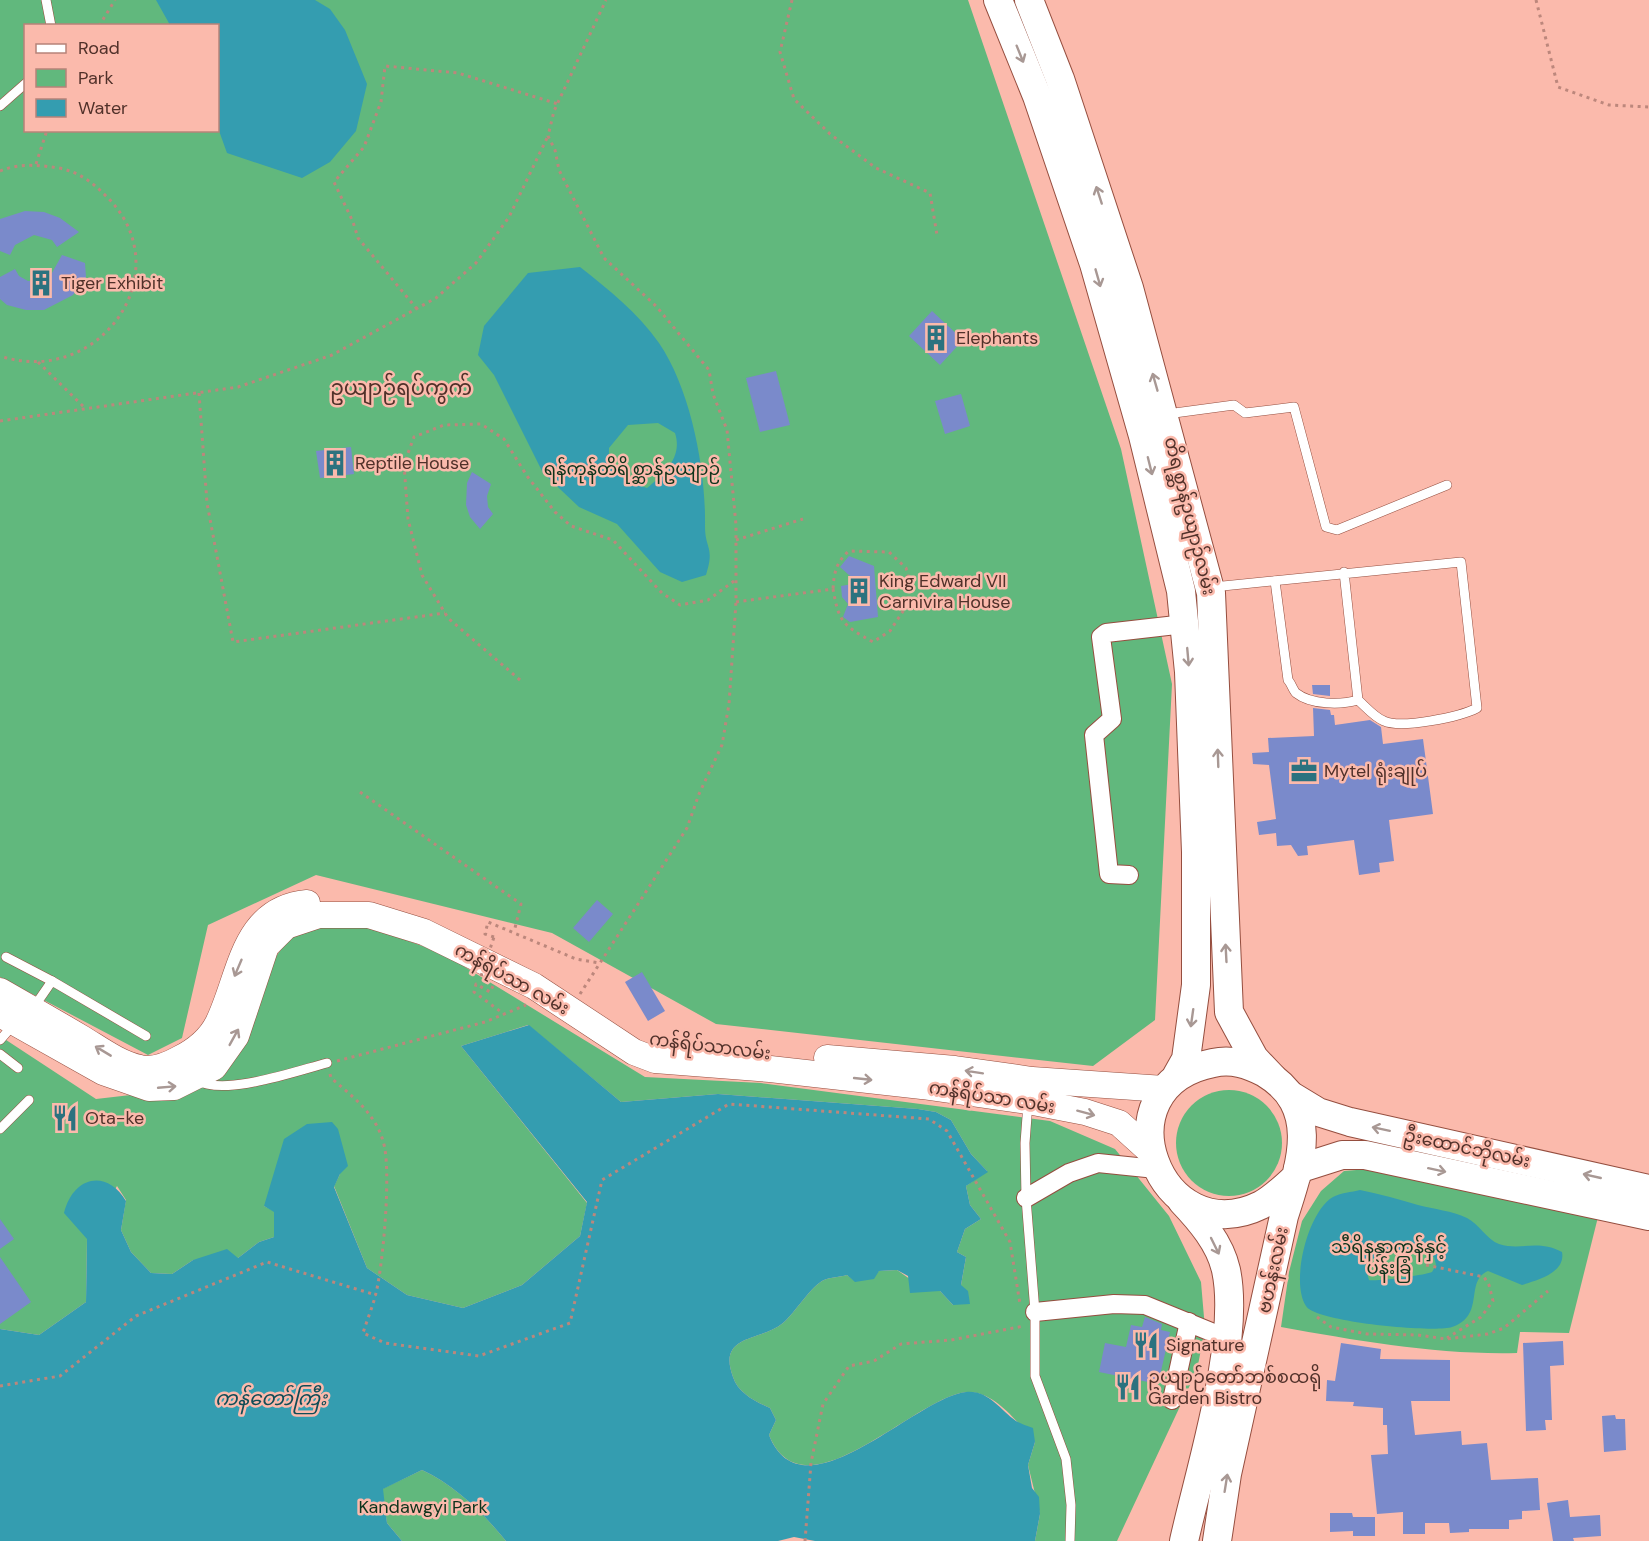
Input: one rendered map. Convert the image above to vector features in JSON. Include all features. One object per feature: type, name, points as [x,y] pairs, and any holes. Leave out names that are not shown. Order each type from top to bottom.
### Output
[{"type":"main road","name":"တိရစ္ဆာန်ဥယျာဉ်လမ်း","points":[[998,0],[1037,96],[1094,264],[1143,436],[1195,589],[1185,624],[1196,852],[1196,985],[1186,1059],[1171,1082]]},
{"type":"main road","name":"တိရစ္ဆာန်ဥယျာဉ်လမ်း","points":[[1029,0],[1060,79],[1130,288],[1164,414],[1195,589],[1229,1012],[1254,1058],[1281,1086]]},
{"type":"main road","name":"ကန်ရိပ်သာ လမ်း","points":[[14,1018],[103,1072],[149,1088],[174,1087],[195,1069],[214,1067],[236,1036],[266,946],[286,926],[319,915],[369,915],[424,932],[574,1003]]},
{"type":"main road","points":[[0,991],[14,1018]]},
{"type":"main road","name":"ကန်ရိပ်သာလမ်း","points":[[574,1003],[642,1039],[657,1043],[955,1069],[1030,1091],[1171,1082]]},
{"type":"main road","points":[[1224,1061],[1248,1064],[1281,1086],[1299,1114],[1303,1134],[1297,1173],[1261,1205],[1240,1212],[1219,1213],[1198,1208],[1181,1199],[1167,1186],[1153,1160],[1149,1135],[1153,1114],[1171,1082],[1199,1065],[1224,1061]]},
{"type":"main road","name":"ဦးထောင်ဘိုလမ်း","points":[[1281,1086],[1318,1112],[1350,1122],[1649,1189]]},
{"type":"main road","name":"ကန်ရိပ်သာ လမ်း","points":[[1030,1091],[1119,1123],[1153,1160]]},
{"type":"main road","name":"ဦးထောင်ဘိုလမ်း","points":[[1297,1173],[1342,1155],[1365,1155],[1649,1216]]},
{"type":"main road","name":"ဗဟန်းလမ်း","points":[[1217,1541],[1227,1474],[1284,1216],[1297,1173]]},
{"type":"main road","name":"ဗဟန်းလမ်း","points":[[1181,1199],[1213,1240],[1225,1268],[1230,1297],[1218,1389],[1184,1541]]},
{"type":"street","points":[[1129,875],[1109,874],[1095,735],[1112,719],[1101,637],[1106,633],[1185,624]]},
{"type":"street","points":[[1026,1198],[1069,1173],[1098,1163],[1153,1160]]},
{"type":"street","points":[[1028,1316],[1114,1304],[1146,1305],[1226,1338]]},
{"type":"street","points":[[1172,1400],[1189,1322]]},
{"type":"lane","points":[[46,0],[51,24]]},
{"type":"lane","points":[[0,106],[24,85]]},
{"type":"lane","points":[[1164,414],[1234,405],[1245,413],[1293,407],[1326,527],[1337,530],[1447,485]]},
{"type":"lane","points":[[1195,589],[1344,572],[1461,562],[1477,708],[1466,714],[1395,725],[1383,721],[1358,700],[1344,572]]},
{"type":"lane","points":[[1275,580],[1288,680],[1296,693],[1342,705],[1358,700]]},
{"type":"lane","points":[[6,957],[146,1036]]},
{"type":"lane","points":[[14,1018],[52,981]]},
{"type":"lane","points":[[0,1054],[18,1068]]},
{"type":"lane","points":[[195,1069],[207,1086],[257,1081],[327,1063]]},
{"type":"lane","points":[[1030,1091],[1025,1143],[1028,1316],[1035,1376],[1066,1460],[1071,1505],[1070,1541]]},
{"type":"lane","points":[[0,1129],[29,1100]]},
{"type":"path","points":[[100,24],[116,0]]},
{"type":"path","points":[[0,421],[238,387],[332,355],[436,298],[476,263],[509,217],[548,136],[558,104],[606,0]]},
{"type":"path","points":[[792,0],[780,52],[794,99],[830,134],[876,168],[930,193],[937,235]]},
{"type":"path","points":[[1536,0],[1558,87],[1609,105],[1649,107]]},
{"type":"path","points":[[417,309],[358,238],[334,182],[364,147],[381,102],[385,66],[458,73],[558,104]]},
{"type":"path","points":[[36,164],[46,132]]},
{"type":"path","points":[[548,136],[559,170],[604,258],[656,306],[691,345],[708,370],[713,394],[727,430],[736,540],[734,581],[736,602],[729,704],[722,745],[699,794],[687,828],[574,1003]]},
{"type":"path","points":[[0,171],[36,164],[70,170],[89,179],[118,207],[128,224],[135,249],[134,284],[128,303],[114,326],[83,351],[52,362],[18,362],[0,356]]},
{"type":"path","points":[[38,362],[87,410]]},
{"type":"path","points":[[198,393],[207,503],[233,642],[445,614]]},
{"type":"path","points":[[520,680],[445,614],[422,575],[408,519],[404,464],[414,437],[444,425],[481,424],[504,439],[527,476],[555,512],[571,526],[613,540],[662,593],[680,605],[708,600],[734,581]]},
{"type":"path","points":[[736,540],[803,519]]},
{"type":"path","points":[[849,551],[889,552],[906,568],[910,583],[907,605],[890,631],[873,642],[855,632],[838,616],[833,589],[834,572],[842,557],[849,551]]},
{"type":"path","points":[[736,602],[833,589]]},
{"type":"path","points":[[360,792],[520,904],[514,932]]},
{"type":"path","points":[[481,976],[494,937],[485,934],[488,922],[576,959],[600,963]]},
{"type":"path","points":[[476,984],[474,992],[504,1014]]},
{"type":"path","points":[[532,1002],[462,1029],[327,1063],[331,1078],[367,1109],[384,1142],[386,1177],[381,1268],[376,1295],[363,1332],[385,1343],[479,1356],[570,1323],[602,1180],[729,1104],[929,1119],[947,1131],[1010,1242],[1028,1316],[1020,1327],[951,1340],[902,1344],[893,1347],[874,1361],[849,1366],[823,1404],[811,1463],[805,1541]]},
{"type":"path","points":[[0,1386],[60,1376],[136,1316],[267,1262],[376,1295]]},
{"type":"path","points":[[1426,1265],[1484,1277],[1492,1293],[1493,1301],[1480,1317],[1446,1339]]},
{"type":"path","points":[[1317,1317],[1331,1327],[1367,1334],[1418,1335],[1446,1339],[1488,1334],[1504,1328],[1548,1291]]},
{"type":"path","points":[[1020,1327],[1028,1316]]},
{"type":"green space","name":"ရန်ကုန်တိရိစ္ဆာန်ဥယျာဉ်","points":[[0,0],[968,0],[1121,449],[1172,684],[1155,1020],[1093,1066],[716,1024],[552,933],[316,875],[208,925],[182,1038],[148,1055],[0,977]]},
{"type":"green space","points":[[339,924],[372,928],[442,953],[645,1077],[761,1083],[1050,1121],[1115,1149],[1169,1216],[1201,1282],[1205,1329],[1197,1370],[1117,1541],[1035,1541],[1040,1514],[1028,1465],[1035,1442],[1014,1418],[987,1396],[967,1392],[945,1399],[862,1447],[833,1460],[807,1465],[785,1458],[769,1435],[776,1420],[770,1408],[753,1400],[735,1383],[730,1363],[731,1353],[736,1346],[783,1323],[819,1283],[827,1279],[847,1275],[855,1281],[879,1271],[897,1270],[927,1291],[940,1291],[953,1305],[961,1285],[966,1257],[957,1252],[965,1229],[981,1219],[970,1205],[966,1186],[987,1171],[971,1154],[951,1120],[936,1112],[918,1109],[718,1094],[621,1102],[528,1025],[461,1046],[587,1203],[580,1236],[522,1285],[463,1308],[407,1295],[367,1268],[334,1186],[340,1174],[264,1206],[274,1211],[274,1237],[259,1242],[238,1258],[193,1260],[172,1274],[151,1273],[131,1252],[121,1230],[126,1200],[117,1186],[87,1238],[86,1302],[39,1335],[0,1329],[0,1036],[96,1099],[183,1089],[289,938],[316,926]]},
{"type":"green space","points":[[1229,1090],[1249,1094],[1266,1106],[1278,1123],[1282,1143],[1278,1163],[1266,1180],[1249,1192],[1229,1196],[1209,1192],[1192,1180],[1180,1163],[1176,1143],[1180,1123],[1192,1106],[1209,1094]]},
{"type":"green space","name":"သီရိနန္ဒာကန်နှင့် ပန်းခြံ","points":[[1381,1168],[1599,1213],[1569,1333],[1520,1332],[1517,1353],[1487,1353],[1399,1346],[1281,1327],[1289,1272],[1302,1221],[1321,1191],[1344,1171]]},
{"type":"green space","name":"Kandawgyi Park","points":[[422,1470],[446,1483],[468,1501],[506,1541],[402,1541],[387,1523],[382,1489]]},
{"type":"water","points":[[156,0],[315,0],[330,9],[345,30],[367,84],[356,131],[330,162],[302,178],[227,153],[219,131],[219,24],[169,24]]},
{"type":"water","points":[[580,267],[632,312],[659,343],[680,384],[694,431],[703,480],[705,534],[710,553],[706,575],[682,582],[660,572],[617,524],[579,507],[543,473],[494,375],[478,355],[484,326],[528,273]],"holes":[[[658,423],[675,433],[677,442],[674,457],[660,477],[647,488],[627,481],[609,465],[609,448],[628,425]]]},
{"type":"water","name":"ကန်တော်ကြီး","points":[[529,1025],[621,1102],[718,1094],[918,1109],[936,1112],[951,1120],[971,1154],[988,1172],[966,1186],[970,1205],[981,1219],[965,1229],[957,1252],[966,1257],[961,1285],[968,1291],[970,1304],[953,1305],[940,1291],[910,1293],[908,1276],[897,1270],[879,1271],[874,1279],[855,1282],[847,1275],[830,1278],[819,1283],[783,1323],[736,1346],[731,1353],[730,1363],[735,1383],[739,1388],[753,1400],[770,1408],[776,1420],[769,1435],[785,1458],[807,1465],[833,1461],[861,1448],[944,1399],[966,1392],[988,1397],[1016,1421],[1033,1428],[1035,1442],[1028,1465],[1032,1488],[1039,1497],[1040,1514],[1035,1541],[815,1541],[794,1537],[778,1541],[506,1541],[468,1501],[446,1483],[422,1470],[383,1489],[387,1523],[402,1541],[0,1541],[0,1329],[39,1335],[86,1302],[87,1239],[64,1213],[75,1191],[91,1181],[100,1181],[118,1191],[126,1201],[121,1230],[131,1252],[151,1273],[172,1274],[193,1260],[227,1249],[238,1258],[259,1242],[274,1237],[274,1212],[264,1206],[284,1139],[307,1124],[332,1122],[338,1129],[348,1166],[340,1174],[334,1187],[367,1268],[407,1295],[463,1308],[522,1285],[580,1236],[587,1202],[461,1046]]},
{"type":"water","points":[[1360,1190],[1467,1218],[1499,1244],[1553,1248],[1562,1252],[1560,1265],[1549,1274],[1522,1285],[1488,1271],[1477,1282],[1469,1315],[1452,1327],[1376,1325],[1314,1312],[1306,1306],[1300,1281],[1304,1248],[1309,1231],[1324,1205],[1333,1197]],"holes":[[[1400,1250],[1426,1251],[1434,1257],[1436,1265],[1432,1272],[1400,1278],[1369,1280],[1365,1266],[1369,1260]]]},
{"type":"building","points":[[25,211],[44,212],[60,218],[79,232],[57,247],[52,240],[34,235],[15,245],[10,255],[0,251],[0,219]]},
{"type":"building","name":"Tiger Exhibit","points":[[62,255],[85,263],[86,277],[73,295],[44,310],[26,310],[7,305],[0,299],[0,277],[15,269],[19,276],[28,281],[48,280]]},
{"type":"building","name":"Elephants","points":[[932,311],[963,340],[940,365],[909,336]]},
{"type":"building","points":[[776,371],[790,425],[760,432],[746,378]]},
{"type":"building","points":[[961,394],[970,426],[945,434],[935,401]]},
{"type":"building","name":"Reptile House","points":[[351,447],[354,474],[320,478],[316,451]]},
{"type":"building","points":[[472,472],[491,484],[487,496],[488,507],[493,514],[480,529],[470,517],[466,505],[467,483]]},
{"type":"building","name":"King Edward VII Carnivira House","points":[[849,556],[874,566],[878,617],[850,622],[843,617],[848,604],[842,597],[841,586],[858,583],[840,567]]},
{"type":"building","points":[[1312,685],[1330,685],[1330,696],[1313,694]]},
{"type":"building","points":[[1313,708],[1330,710],[1331,715],[1334,715],[1335,725],[1370,720],[1381,727],[1383,744],[1423,739],[1433,814],[1389,820],[1394,861],[1379,863],[1380,872],[1359,875],[1354,840],[1307,846],[1308,855],[1298,856],[1291,845],[1277,846],[1276,833],[1259,835],[1257,822],[1276,819],[1269,765],[1253,764],[1252,753],[1269,752],[1268,738],[1314,736]]},
{"type":"building","points":[[597,900],[613,914],[589,942],[573,928]]},
{"type":"building","points":[[642,972],[665,1011],[648,1021],[625,982]]},
{"type":"building","points":[[0,1219],[14,1239],[0,1249]]},
{"type":"building","points":[[0,1257],[31,1302],[0,1324]]},
{"type":"building","name":"Signature","points":[[1145,1317],[1162,1324],[1161,1330],[1170,1332],[1158,1384],[1099,1372],[1105,1343],[1126,1347],[1131,1325],[1142,1327]]},
{"type":"building","points":[[1563,1341],[1564,1365],[1550,1366],[1552,1420],[1545,1420],[1546,1430],[1526,1431],[1523,1343]]},
{"type":"building","points":[[1341,1343],[1381,1349],[1380,1359],[1450,1360],[1450,1401],[1411,1401],[1415,1435],[1461,1431],[1462,1445],[1487,1443],[1491,1480],[1538,1478],[1540,1510],[1522,1511],[1522,1519],[1509,1520],[1509,1529],[1469,1529],[1469,1532],[1450,1533],[1449,1523],[1425,1523],[1425,1534],[1403,1534],[1403,1512],[1377,1514],[1371,1455],[1388,1454],[1387,1425],[1383,1425],[1383,1408],[1353,1406],[1354,1402],[1326,1401],[1327,1380],[1335,1381]]},
{"type":"building","points":[[1615,1415],[1616,1419],[1625,1419],[1626,1450],[1604,1452],[1602,1416]]},
{"type":"building","points":[[1568,1500],[1570,1517],[1600,1515],[1601,1536],[1573,1538],[1574,1541],[1553,1541],[1547,1503]]},
{"type":"building","points":[[1330,1513],[1352,1513],[1353,1517],[1375,1517],[1375,1536],[1353,1536],[1353,1531],[1330,1532]]},
{"type":"place","name":"Tiger Exhibit","points":[[41,283]]},
{"type":"place","name":"Elephants","points":[[936,338]]},
{"type":"place","name":"Reptile House","points":[[335,463]]},
{"type":"place","name":"King Edward VII Carnivira House","points":[[859,591]]},
{"type":"place","name":"Mytel ရုံးချုပ်","points":[[1304,771]]},
{"type":"place","name":"Ota-ke","points":[[65,1118]]},
{"type":"place","name":"Signature","points":[[1146,1345]]},
{"type":"place","name":"ဥယျာဉ်တော်ဘစ်စထရို Garden Bistro","points":[[1128,1387]]},
{"type":"district","name":"ဥယျာဉ်ရပ်ကွက်","points":[[401,388]]}]
